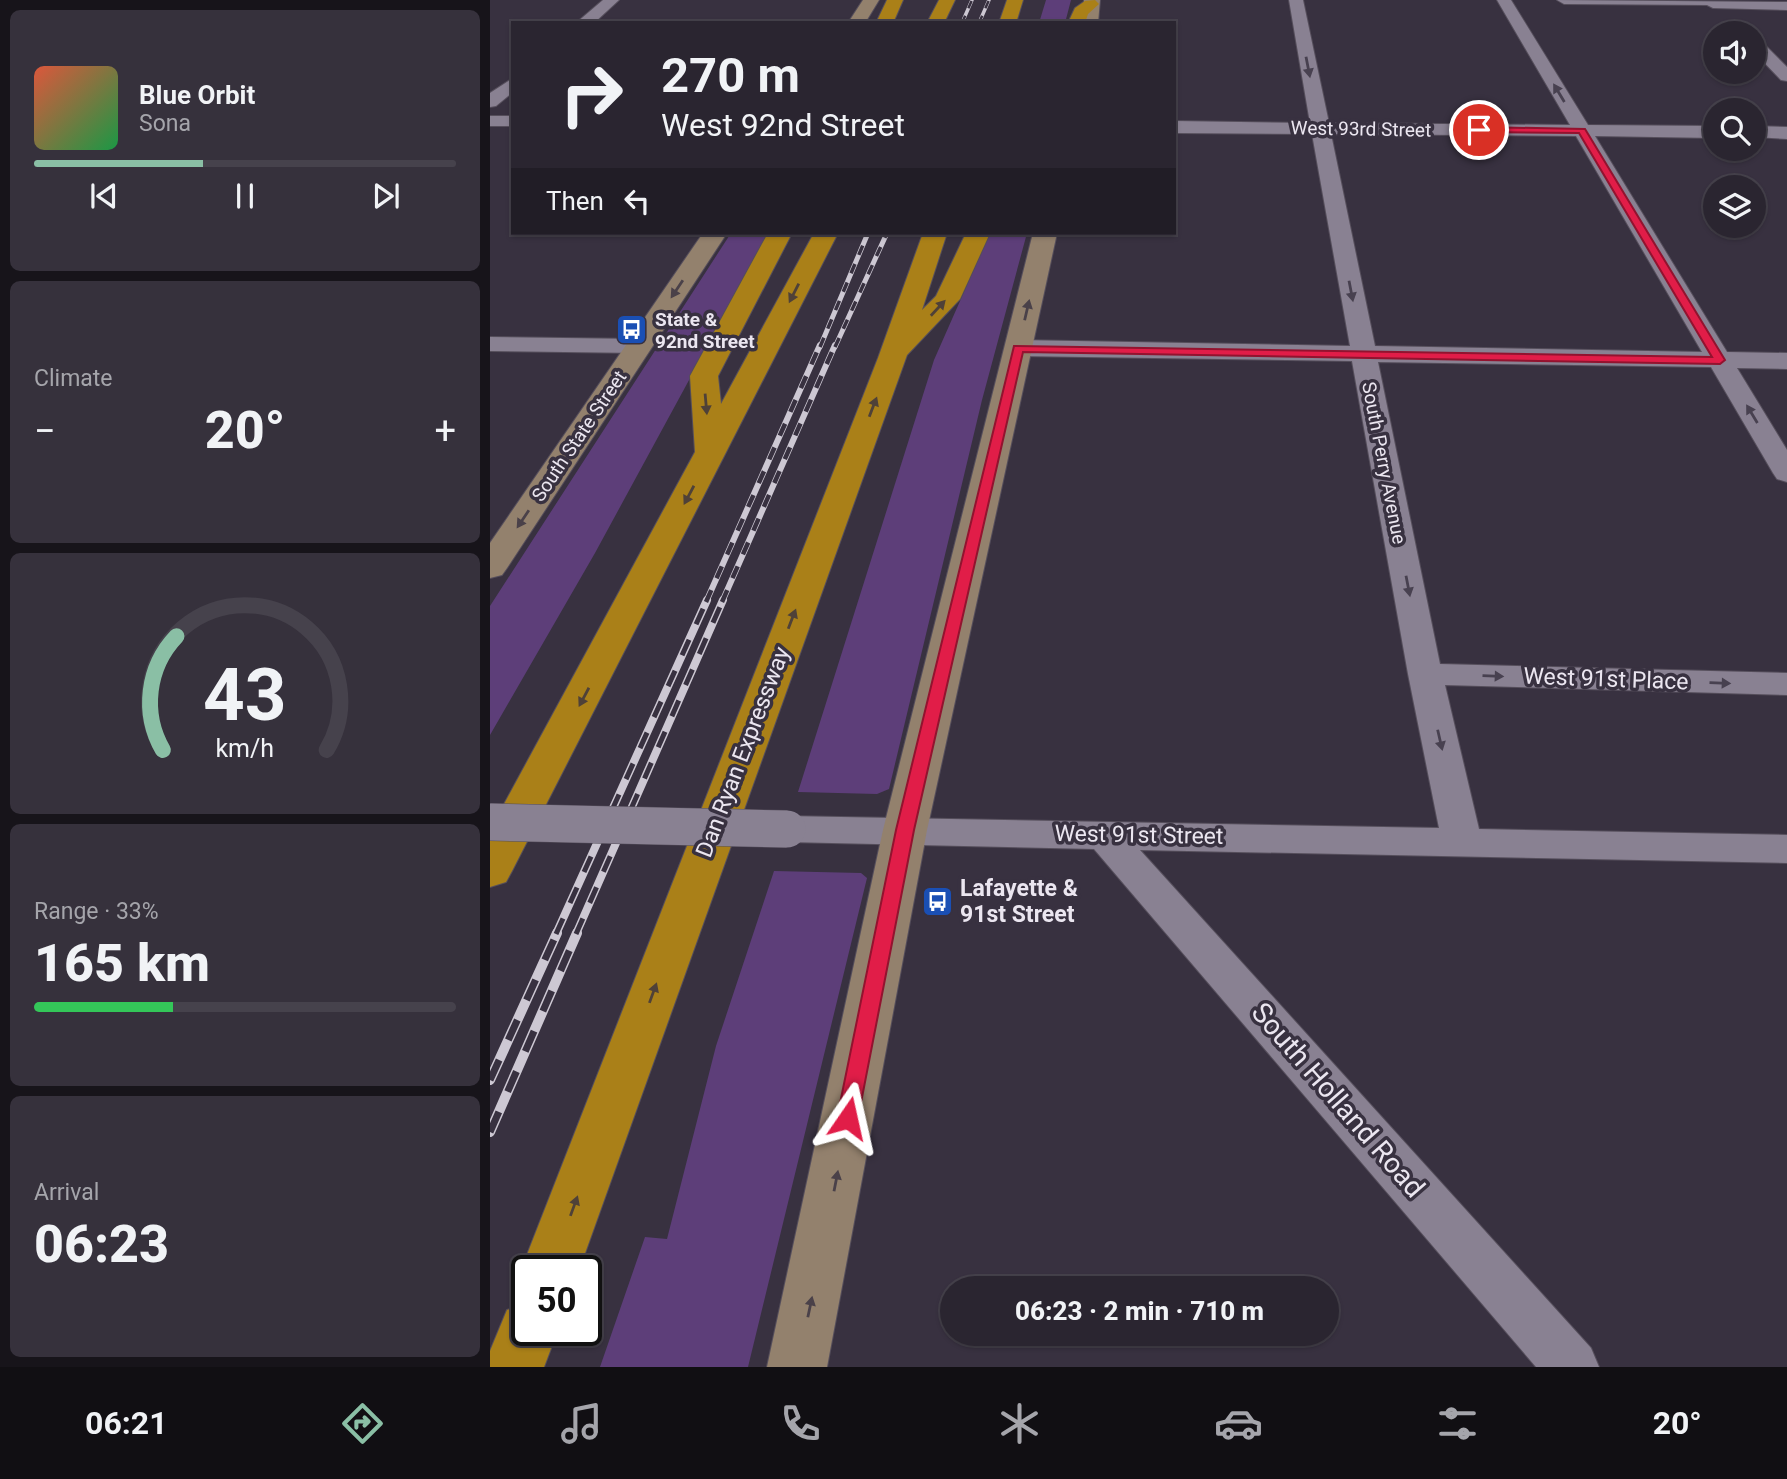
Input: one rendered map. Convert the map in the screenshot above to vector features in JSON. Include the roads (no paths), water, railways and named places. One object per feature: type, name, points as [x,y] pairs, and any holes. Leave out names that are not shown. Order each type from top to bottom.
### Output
[{"type":"highway","points":[[885,21],[895,0]]},
{"type":"highway","points":[[936,21],[947,0]]},
{"type":"highway","points":[[1008,21],[1015,0]]},
{"type":"highway","points":[[1077,21],[1091,2]]},
{"type":"highway","points":[[711,454],[704,376],[779,235]]},
{"type":"highway","points":[[490,871],[825,235]]},
{"type":"highway","name":"Dan Ryan Expressway","points":[[556,1255],[892,358],[934,235]]},
{"type":"highway","points":[[892,358],[947,299],[977,235]]},
{"type":"highway","points":[[514,1367],[522,1346]]},
{"type":"main road","points":[[857,21],[871,0]]},
{"type":"main road","points":[[1090,21],[1091,2]]},
{"type":"main road","name":"South State Street","points":[[490,569],[714,235]]},
{"type":"main road","points":[[797,1367],[905,830],[1045,235]]},
{"type":"street","points":[[586,21],[612,0]]},
{"type":"street","name":"South Perry Avenue","points":[[1296,0],[1425,674],[1462,842]]},
{"type":"street","points":[[1504,0],[1787,473]]},
{"type":"street","points":[[1564,0],[1787,6]]},
{"type":"street","points":[[1710,2],[1725,16]]},
{"type":"street","points":[[1766,55],[1787,76]]},
{"type":"street","points":[[490,102],[511,85]]},
{"type":"street","points":[[490,121],[511,121]]},
{"type":"street","name":"West 93rd Street","points":[[1176,127],[1703,132]]},
{"type":"street","points":[[1766,132],[1787,133]]},
{"type":"street","points":[[490,344],[639,346]]},
{"type":"street","points":[[1018,348],[1787,361]]},
{"type":"street","name":"West 91st Place","points":[[1425,674],[1787,684]]},
{"type":"street","name":"West 91st Street","points":[[490,822],[1787,849]]},
{"type":"street","name":"South Holland Road","points":[[1104,834],[1572,1367]]},
{"type":"railway","points":[[963,21],[972,0]]},
{"type":"railway","points":[[980,21],[989,0]]},
{"type":"railway","points":[[820,347],[867,235]]},
{"type":"railway","points":[[835,347],[886,235]]},
{"type":"railway","points":[[706,602],[820,345]]},
{"type":"railway","points":[[722,602],[835,345]]},
{"type":"railway","points":[[556,934],[707,600]]},
{"type":"railway","points":[[576,934],[723,600]]},
{"type":"railway","points":[[490,1080],[557,933]]},
{"type":"railway","points":[[490,1132],[577,933]]},
{"type":"place","name":"State & 92nd Street","points":[[632,330]]},
{"type":"place","name":"Lafayette & 91st Street","points":[[937,901]]}]
